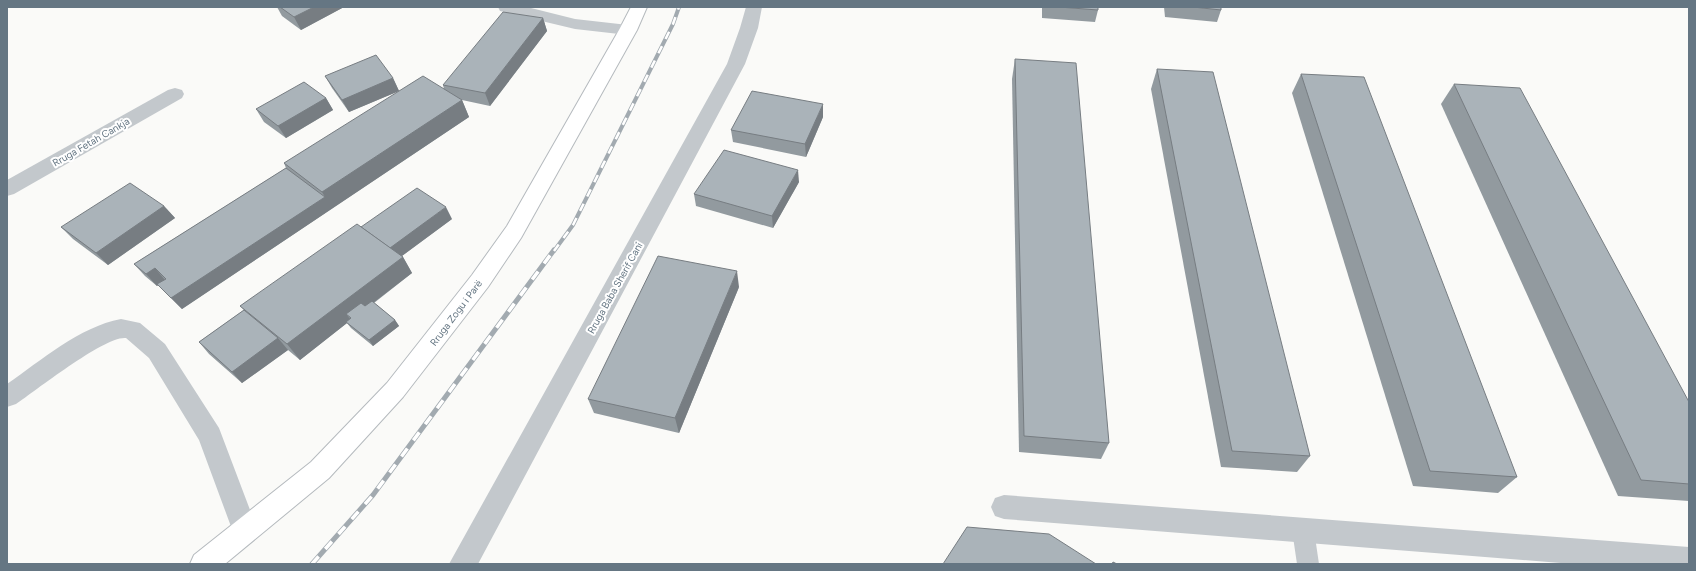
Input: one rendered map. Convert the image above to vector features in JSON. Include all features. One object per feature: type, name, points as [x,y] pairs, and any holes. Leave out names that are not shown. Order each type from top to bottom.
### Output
[{"type":"main road","name":"Rruga Zogu i Parë","points":[[204,564],[320,470],[360,430],[396,390],[439,335],[514,232],[628,30],[639,7]]},
{"type":"street","points":[[506,7],[575,24],[628,30]]},
{"type":"street","name":"Rruga Baba Sherif Cani","points":[[463,564],[736,64],[749,28],[754,7]]},
{"type":"street","name":"Rruga Fetah Cankja","points":[[7,189],[175,94]]},
{"type":"street","points":[[7,397],[81,346],[111,330],[121,328],[132,330],[157,351],[210,436],[245,531]]},
{"type":"street","points":[[1004,507],[1689,560]]},
{"type":"lane","points":[[1303,530],[1308,564]]},
{"type":"building","points":[[280,7],[314,7],[294,17]]},
{"type":"building","points":[[1059,7],[1098,7],[1098,10]]},
{"type":"building","points":[[1193,7],[1221,7],[1221,10]]},
{"type":"building","points":[[503,12],[543,18],[485,93],[443,85]]},
{"type":"building","points":[[376,55],[393,78],[342,100],[325,76]]},
{"type":"building","points":[[1015,59],[1076,63],[1109,443],[1024,436]]},
{"type":"building","points":[[1157,69],[1213,72],[1310,456],[1232,451]]},
{"type":"building","points":[[1301,74],[1364,77],[1517,477],[1430,471]]},
{"type":"building","points":[[423,76],[462,100],[322,192],[284,163]]},
{"type":"building","points":[[304,82],[326,98],[278,126],[256,109]]},
{"type":"building","points":[[1454,84],[1520,88],[1689,402],[1689,484],[1641,480]]},
{"type":"building","points":[[752,91],[823,104],[805,144],[731,130]]},
{"type":"building","points":[[724,150],[798,170],[772,216],[694,194]]},
{"type":"building","points":[[286,168],[325,197],[171,298],[157,284],[166,279],[155,268],[146,274],[134,264]]},
{"type":"building","points":[[130,183],[164,206],[96,253],[61,227]]},
{"type":"building","points":[[417,188],[446,207],[390,248],[361,227]]},
{"type":"building","points":[[357,224],[403,257],[287,344],[240,306]]},
{"type":"building","points":[[658,256],[737,271],[675,418],[588,399]]},
{"type":"building","points":[[372,301],[395,320],[369,340],[346,322],[351,318],[346,314],[361,303],[365,306]]},
{"type":"building","points":[[244,310],[278,338],[232,372],[199,342]]},
{"type":"building","points":[[967,527],[1049,534],[1096,564],[943,564]]},
{"type":"railway","points":[[554,251],[573,225],[673,24],[679,7]]},
{"type":"railway","points":[[312,564],[373,495],[554,250]]}]
